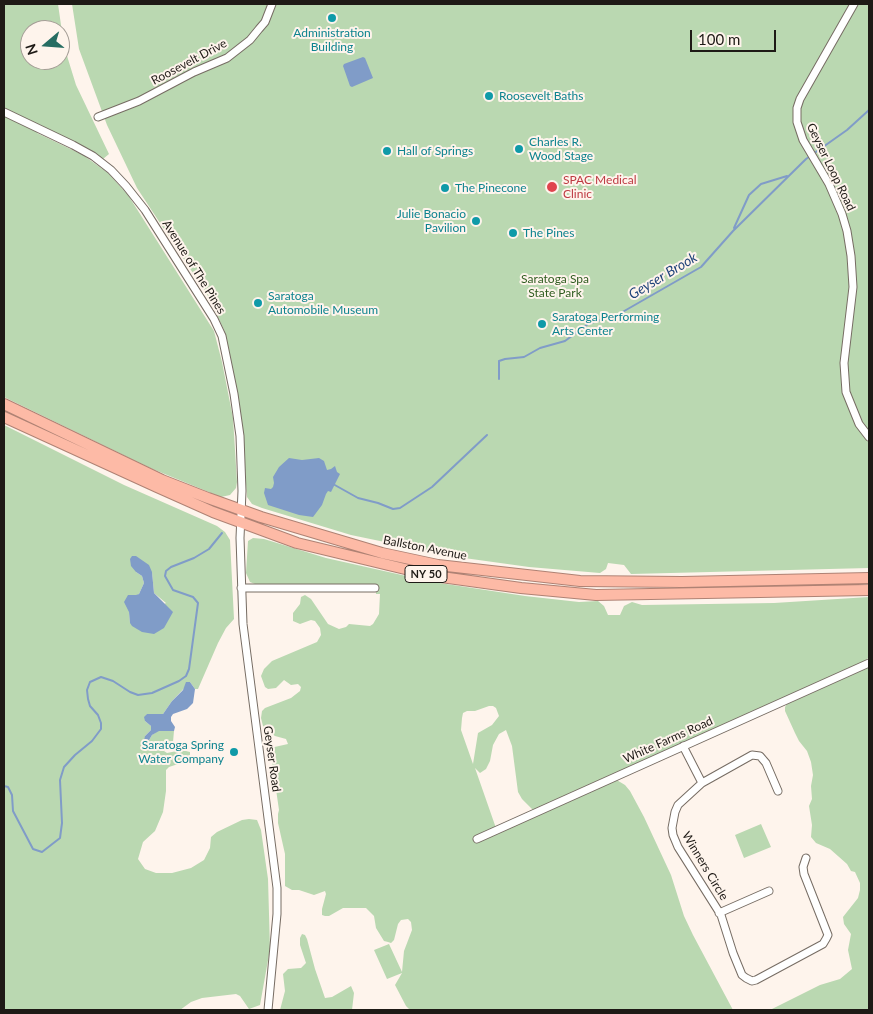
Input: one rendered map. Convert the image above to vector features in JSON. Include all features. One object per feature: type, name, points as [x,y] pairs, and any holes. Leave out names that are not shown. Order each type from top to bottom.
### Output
[{"type":"highway","name":"Ballston Avenue","points":[[4,404],[162,480],[242,510],[382,553],[438,565],[580,581],[869,578]]},
{"type":"highway","name":"Ballston Avenue","points":[[4,416],[117,470],[213,512],[297,543],[398,568],[472,582],[596,595],[869,590]]},
{"type":"street","name":"Roosevelt Drive","points":[[98,117],[140,101],[194,72],[227,58],[250,40],[264,22],[272,4]]},
{"type":"street","name":"Geyser Loop Road","points":[[854,4],[848,21],[797,108],[797,122],[800,134],[842,214],[846,231],[851,256],[852,287],[844,363],[846,392],[859,424],[869,437]]},
{"type":"street","name":"Avenue of The Pines","points":[[4,112],[73,145],[93,156],[111,170],[145,210],[214,319],[222,336],[236,402],[240,436],[242,510]]},
{"type":"street","name":"Geyser Road","points":[[242,510],[241,588],[243,624],[277,888],[276,924],[268,1010]]},
{"type":"street","points":[[241,588],[375,588]]},
{"type":"street","name":"White Farms Road","points":[[477,838],[869,663]]},
{"type":"street","points":[[684,746],[702,783]]},
{"type":"street","name":"Winners Circle","points":[[778,791],[766,762],[760,756],[752,755],[702,783],[678,805],[672,828],[678,847],[719,913],[742,975],[752,981],[822,944],[828,935],[804,874],[803,867],[806,858]]},
{"type":"street","points":[[719,913],[769,891]]},
{"type":"green space","points":[[4,4],[58,4],[60,20],[20,20],[20,70],[70,70],[70,66],[76,85],[109,154],[103,159],[39,124],[37,133],[83,155],[108,173],[128,195],[214,331],[233,418],[236,488],[230,495],[221,497],[150,468],[4,397]]},
{"type":"green space","name":"Saratoga Spa State Park","points":[[72,4],[869,4],[869,568],[631,574],[624,565],[608,563],[606,569],[600,573],[529,567],[457,557],[351,535],[252,504],[247,497],[241,416],[225,332],[208,296],[137,188],[107,125],[79,49]]},
{"type":"green space","points":[[4,425],[124,485],[217,526],[225,532],[230,540],[234,619],[226,628],[218,643],[198,689],[195,689],[190,682],[172,701],[163,714],[147,714],[145,721],[151,726],[151,730],[145,736],[148,742],[152,735],[159,730],[174,731],[173,742],[164,751],[167,753],[182,750],[190,752],[190,757],[184,762],[169,767],[166,770],[163,812],[155,831],[143,842],[138,859],[145,869],[156,873],[172,873],[191,868],[204,860],[210,848],[211,837],[217,832],[242,820],[257,820],[261,830],[268,879],[270,949],[260,1005],[249,1009],[240,996],[236,994],[202,998],[191,1002],[180,1010],[4,1010]],"holes":[[[136,572],[152,572],[154,593],[166,603],[130,623],[128,595],[136,596],[139,594],[144,583],[142,576]]]},
{"type":"green space","points":[[253,538],[264,539],[326,558],[433,582],[525,596],[579,602],[598,601],[604,606],[608,615],[620,615],[624,606],[632,602],[642,605],[774,603],[869,597],[869,657],[866,660],[656,756],[615,779],[625,785],[630,791],[644,817],[671,875],[684,916],[733,1010],[410,1010],[395,985],[402,973],[387,979],[374,950],[389,944],[402,972],[404,951],[412,930],[411,922],[408,919],[401,920],[398,924],[394,940],[391,943],[384,941],[376,928],[374,916],[366,908],[343,908],[329,916],[325,916],[322,915],[322,909],[325,891],[314,895],[299,890],[292,890],[285,886],[285,854],[278,823],[279,810],[270,748],[288,744],[286,739],[269,732],[263,726],[261,718],[262,711],[265,708],[291,698],[300,691],[301,687],[298,684],[291,685],[284,680],[276,688],[268,689],[265,687],[261,676],[264,669],[272,661],[317,642],[321,635],[320,628],[315,621],[311,620],[300,624],[293,621],[293,613],[300,604],[301,597],[305,595],[311,599],[328,624],[339,629],[349,624],[370,626],[373,624],[379,614],[380,594],[376,594],[375,584],[255,584],[250,582],[246,573],[248,541]],"holes":[[[489,706],[496,708],[499,716],[492,725],[478,733],[473,764],[461,730],[463,713]],[[506,730],[512,746],[518,792],[534,811],[534,814],[512,827],[497,831],[475,768],[480,773],[486,769],[490,761],[493,745],[499,734]]]},
{"type":"green space","points":[[869,667],[869,1010],[770,1010],[820,985],[840,979],[852,969],[848,950],[851,934],[844,924],[843,917],[858,898],[860,890],[860,883],[855,872],[851,871],[847,864],[830,849],[816,843],[811,837],[812,825],[809,806],[812,799],[811,786],[813,775],[811,762],[807,751],[795,733],[785,707],[787,704]]},
{"type":"green space","points":[[761,824],[771,847],[744,858],[735,835]]},
{"type":"green space","points":[[302,934],[307,939],[325,998],[332,997],[351,986],[354,993],[352,1010],[280,1010],[285,991],[283,974],[288,969],[301,968],[306,963],[300,945]]},
{"type":"water","points":[[363,57],[373,78],[352,87],[343,66]]},
{"type":"water","points":[[289,458],[302,460],[319,458],[324,461],[327,470],[335,466],[340,474],[331,492],[328,491],[322,505],[313,517],[299,515],[268,505],[264,493],[265,488],[271,489],[273,487],[273,477],[279,467]]},
{"type":"water","points":[[132,556],[136,556],[149,565],[152,572],[154,593],[173,612],[164,628],[154,634],[142,632],[132,626],[129,612],[124,602],[128,595],[139,594],[144,583],[142,576],[131,566],[130,559]]},
{"type":"water","points":[[186,682],[190,682],[195,689],[193,703],[187,709],[173,714],[171,721],[175,727],[174,731],[159,731],[152,735],[148,742],[144,741],[145,736],[151,730],[151,726],[145,721],[144,717],[147,714],[163,714],[183,690]]},
{"type":"waterway","name":"Geyser Brook","points":[[499,379],[499,361],[524,357],[540,348],[565,341],[588,324],[619,314],[701,267],[733,231],[806,159],[847,130],[869,110]]},
{"type":"waterway","name":"Geyser Brook","points":[[734,228],[749,195],[761,184],[787,176]]},
{"type":"waterway","name":"Geyser Brook","points":[[333,484],[358,498],[393,509],[400,508],[432,487],[487,435]]},
{"type":"waterway","name":"Geyser Brook","points":[[4,786],[8,787],[12,795],[13,811],[33,849],[42,852],[60,838],[62,823],[60,780],[64,767],[92,741],[101,729],[98,715],[90,706],[88,699],[87,690],[90,682],[101,677],[113,681],[138,695],[152,693],[186,676],[189,669],[198,603],[193,597],[173,590],[165,576],[166,571],[209,549],[222,533]]},
{"type":"place","name":"Administration Building","points":[[332,18]]},
{"type":"place","name":"Roosevelt Baths","points":[[489,96]]},
{"type":"place","name":"Charles R. Wood Stage","points":[[519,149]]},
{"type":"place","name":"Hall of Springs","points":[[387,151]]},
{"type":"place","name":"SPAC Medical Clinic","points":[[552,187]]},
{"type":"place","name":"The Pinecone","points":[[445,188]]},
{"type":"place","name":"Julie Bonacio Pavilion","points":[[476,221]]},
{"type":"place","name":"The Pines","points":[[513,233]]},
{"type":"place","name":"Saratoga Automobile Museum","points":[[258,303]]},
{"type":"place","name":"Saratoga Performing Arts Center","points":[[542,324]]},
{"type":"place","name":"Saratoga Spring Water Company","points":[[234,752]]}]
